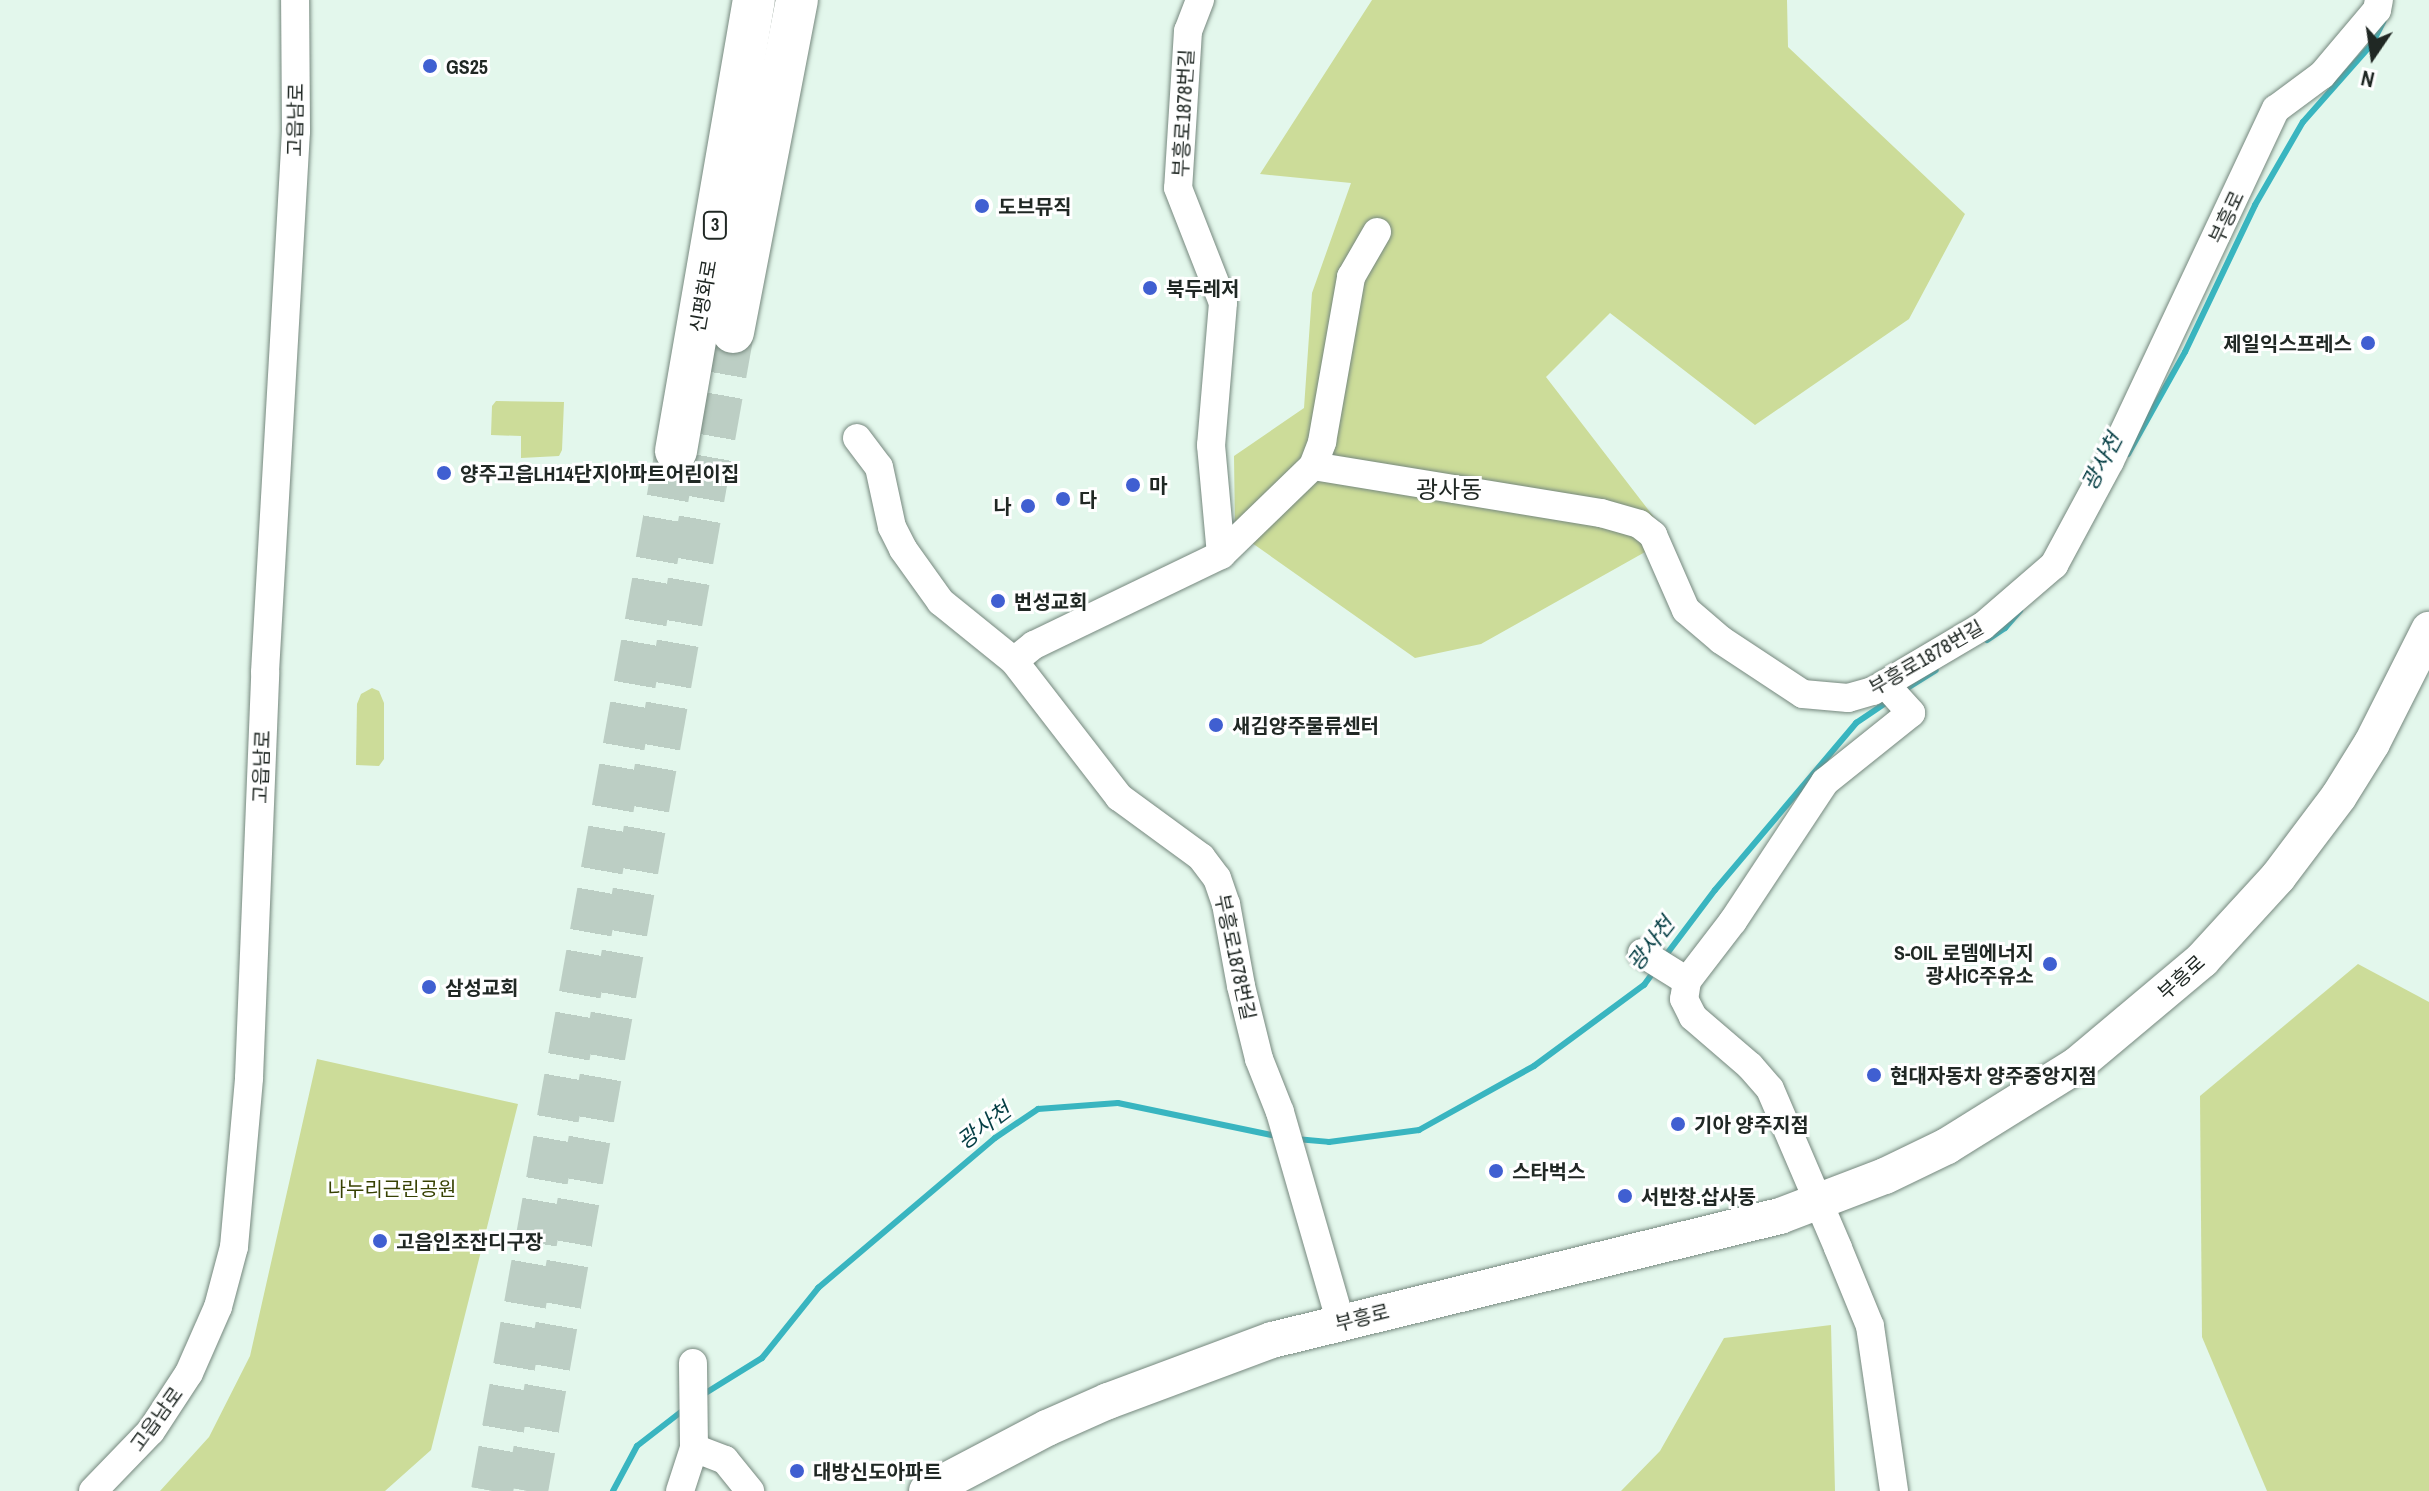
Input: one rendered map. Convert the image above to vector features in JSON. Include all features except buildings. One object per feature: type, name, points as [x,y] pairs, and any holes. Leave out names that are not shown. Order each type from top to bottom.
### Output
[{"type":"highway","name":"신평화로","points":[[676,451],[754,0]]},
{"type":"highway","name":"신평화로","points":[[733,332],[797,0]]},
{"type":"main road","name":"부흥로","points":[[927,1491],[1047,1428],[1108,1401],[1272,1340],[1765,1220],[1885,1176],[2004,1114],[2077,1065],[2202,960],[2278,877],[2339,796],[2379,729],[2429,630]]},
{"type":"street","name":"고읍남로","points":[[93,1491],[151,1431],[189,1373],[218,1307],[234,1247],[249,1078],[265,672],[296,131],[295,0]]},
{"type":"street","name":"부흥로1878번길","points":[[1200,0],[1188,31],[1178,188],[1223,303],[1211,445],[1221,555]]},
{"type":"street","name":"부흥로","points":[[2110,461],[2276,109],[2322,75],[2377,10],[2379,0]]},
{"type":"street","points":[[1014,661],[1034,645],[1221,555],[1313,466],[1322,442],[1351,277],[1377,232]]},
{"type":"street","name":"부흥로1878번길","points":[[857,438],[879,467],[892,527],[921,578],[941,602],[1014,661],[1049,704],[1095,771],[1119,797],[1201,857],[1217,878],[1226,904],[1241,986],[1259,1059],[1280,1112],[1290,1157],[1341,1323]]},
{"type":"street","name":"부흥로1878번길","points":[[1313,466],[1601,513],[1639,524],[1653,535],[1686,610],[1699,623],[1803,694],[1848,698],[1897,697],[2054,565],[2110,461]]},
{"type":"street","points":[[1894,1491],[1870,1326],[1819,1202],[1770,1089],[1750,1066],[1693,1017],[1684,999],[1687,981],[1733,921],[1825,782],[1897,697]]},
{"type":"street","points":[[1644,954],[1687,981]]},
{"type":"street","points":[[680,1491],[694,1448],[693,1363]]},
{"type":"street","points":[[694,1448],[725,1460],[750,1491]]},
{"type":"green space","points":[[1372,0],[1787,0],[1788,47],[1965,214],[1909,319],[1755,425],[1610,313],[1546,377],[1670,538],[1481,644],[1415,658],[1235,531],[1234,456],[1304,408],[1312,293],[1351,183],[1260,174]]},
{"type":"green space","points":[[496,401],[564,402],[562,450],[559,456],[521,458],[521,436],[491,435],[492,406]]},
{"type":"green space","points":[[372,688],[379,691],[384,703],[384,759],[379,766],[356,765],[357,704],[361,694]]},
{"type":"green space","points":[[2358,964],[2429,1002],[2429,1491],[2267,1491],[2202,1337],[2200,1096]]},
{"type":"green space","name":"나누리근린공원","points":[[317,1059],[518,1104],[431,1450],[385,1491],[160,1491],[209,1437],[250,1356]]},
{"type":"green space","points":[[1831,1325],[1835,1491],[1621,1491],[1660,1451],[1724,1338]]},
{"type":"waterway","name":"광사천","points":[[2128,454],[2185,352],[2255,205],[2303,122],[2372,44],[2383,22]]},
{"type":"waterway","name":"광사천","points":[[1987,640],[2005,628],[2020,611]]},
{"type":"waterway","name":"광사천","points":[[1901,692],[1936,670]]},
{"type":"waterway","name":"광사천","points":[[1663,959],[1715,890],[1856,723],[1889,701]]},
{"type":"waterway","name":"광사천","points":[[1296,1139],[1329,1142],[1419,1130],[1534,1066],[1644,985],[1654,971]]},
{"type":"waterway","name":"광사천","points":[[704,1394],[762,1358],[818,1288],[995,1138],[1038,1109],[1118,1103],[1281,1137]]},
{"type":"waterway","name":"광사천","points":[[613,1491],[637,1446],[686,1408]]},
{"type":"tunnel","points":[[527,1491],[733,332]]},
{"type":"tunnel","points":[[492,1491],[676,451]]},
{"type":"place","name":"GS25","points":[[430,66]]},
{"type":"place","name":"도브뮤직","points":[[982,206]]},
{"type":"place","name":"북두레저","points":[[1150,288]]},
{"type":"place","name":"제일익스프레스","points":[[2368,343]]},
{"type":"place","name":"양주고읍LH14단지아파트어린이집","points":[[444,473]]},
{"type":"place","name":"마","points":[[1133,485]]},
{"type":"place","name":"다","points":[[1063,499]]},
{"type":"place","name":"나","points":[[1028,506]]},
{"type":"place","name":"번성교회","points":[[998,601]]},
{"type":"place","name":"새김양주물류센터","points":[[1216,725]]},
{"type":"place","name":"S-OIL 로뎀에너지 광사IC주유소","points":[[2050,964]]},
{"type":"place","name":"삼성교회","points":[[429,987]]},
{"type":"place","name":"현대자동차 양주중앙지점","points":[[1874,1075]]},
{"type":"place","name":"기아 양주지점","points":[[1678,1124]]},
{"type":"place","name":"스타벅스","points":[[1496,1171]]},
{"type":"place","name":"서반창.삽사동","points":[[1625,1196]]},
{"type":"place","name":"고읍인조잔디구장","points":[[380,1241]]},
{"type":"place","name":"대방신도아파트","points":[[797,1471]]},
{"type":"district","name":"광사동","points":[[1449,490]]}]
